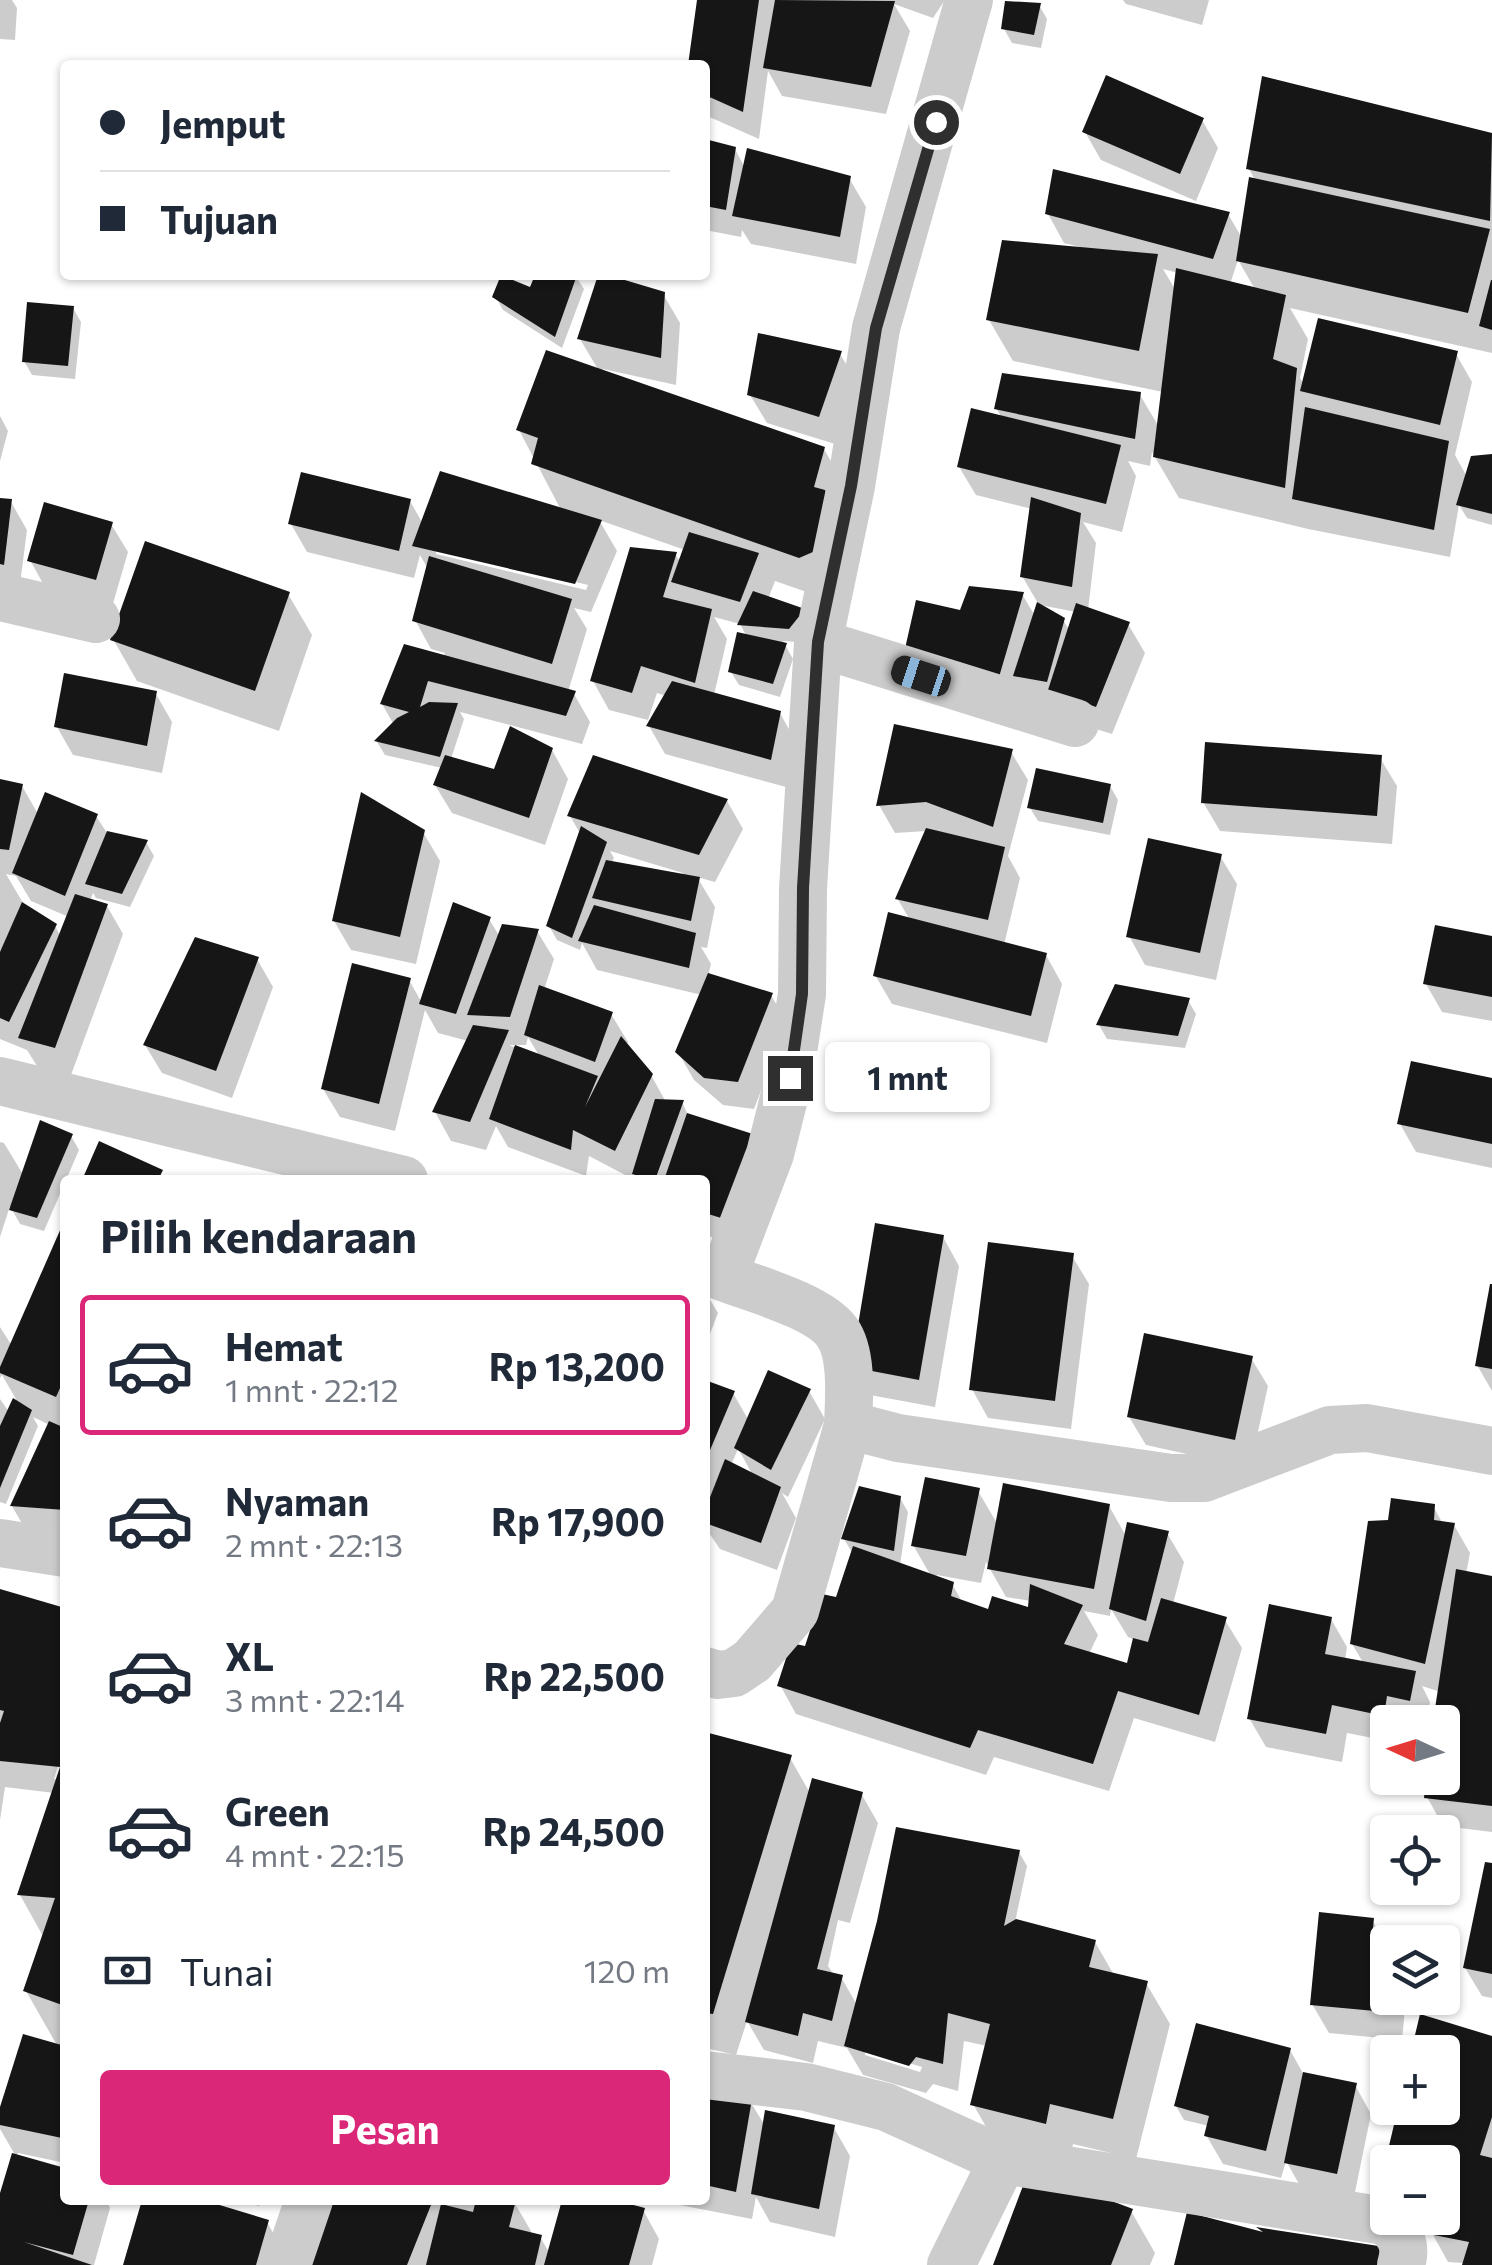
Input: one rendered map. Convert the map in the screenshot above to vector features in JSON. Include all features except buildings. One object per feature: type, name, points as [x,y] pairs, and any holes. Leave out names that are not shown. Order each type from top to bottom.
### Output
[{"type":"street","points":[[710,1673],[734,1673],[752,1661],[795,1611],[848,1425],[850,1382],[839,1334],[821,1316],[714,1274],[770,1154],[792,1061],[802,994],[803,888],[818,642],[851,486],[876,328],[969,0]]},
{"type":"street","points":[[0,597],[96,618]]},
{"type":"street","points":[[818,642],[1075,723]]},
{"type":"street","points":[[0,1081],[384,1175]]},
{"type":"street","points":[[848,1425],[898,1438],[1171,1478],[1204,1478],[1330,1430],[1367,1428],[1492,1451]]},
{"type":"street","points":[[0,1543],[60,1552]]},
{"type":"street","points":[[710,2077],[806,2087],[886,2107],[1003,2160],[1386,2221],[1402,2240],[1404,2255],[1400,2265]]},
{"type":"street","points":[[952,2265],[1003,2160]]},
{"type":"street","points":[[287,2265],[306,2205]]},
{"type":"route","points":[[790,1078],[802,994],[803,888],[818,642],[851,486],[876,328],[936,122]]}]
